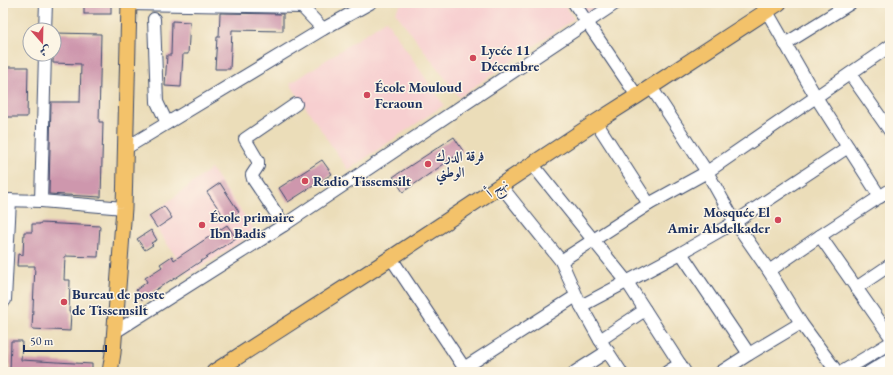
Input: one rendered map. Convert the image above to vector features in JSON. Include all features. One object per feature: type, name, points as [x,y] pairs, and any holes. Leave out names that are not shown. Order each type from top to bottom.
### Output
[{"type":"main road","points":[[110,372],[115,332],[124,208],[129,3]]},
{"type":"main road","name":"نهج أ","points":[[216,372],[637,96],[769,6]]},
{"type":"main road","points":[[113,353],[116,372]]},
{"type":"street","points":[[45,22],[46,3]]},
{"type":"street","points":[[129,3],[302,7],[323,29]]},
{"type":"street","points":[[126,148],[323,29],[370,3]]},
{"type":"street","points":[[574,3],[637,96]]},
{"type":"street","points":[[115,332],[284,225],[616,3]]},
{"type":"street","points":[[785,44],[851,3]]},
{"type":"street","points":[[769,6],[785,44],[816,97],[848,147],[885,194],[820,236],[769,272]]},
{"type":"street","points":[[154,19],[157,102],[167,123]]},
{"type":"street","points":[[561,261],[649,204],[707,172],[890,46]]},
{"type":"street","points":[[41,201],[45,62]]},
{"type":"street","points":[[850,74],[890,131]]},
{"type":"street","points":[[650,87],[707,172],[735,222],[801,323],[837,372]]},
{"type":"street","points":[[284,225],[253,179],[252,175],[258,166],[258,161],[245,139],[296,104]]},
{"type":"street","points":[[596,122],[649,204]]},
{"type":"street","points":[[392,258],[466,370],[578,301],[627,282],[735,222],[848,147]]},
{"type":"street","points":[[532,164],[627,282],[682,368],[667,372]]},
{"type":"street","points":[[501,186],[561,261],[578,301],[600,340],[621,372]]},
{"type":"street","points":[[5,300],[6,200],[41,201],[124,208]]},
{"type":"street","points":[[820,236],[890,336]]},
{"type":"street","points":[[681,253],[748,354]]},
{"type":"street","points":[[856,288],[890,265]]},
{"type":"street","points":[[600,340],[645,310]]},
{"type":"street","points":[[721,372],[748,354],[801,323]]},
{"type":"street","points":[[842,372],[890,343]]},
{"type":"street","points":[[575,372],[608,351]]},
{"type":"street","points":[[869,372],[890,359]]},
{"type":"shaded area","name":"Lycée 11 Décembre","points":[[402,3],[563,3],[574,19],[459,97],[395,12]]},
{"type":"shaded area","points":[[580,3],[603,3],[587,13]]},
{"type":"shaded area","name":"École Mouloud Feraoun","points":[[386,20],[444,105],[348,170],[290,84]]},
{"type":"shaded area","name":"École primaire Ibn Badis","points":[[211,169],[256,232],[189,275],[148,217]]},
{"type":"building","points":[[84,3],[111,3],[111,14],[84,14]]},
{"type":"building","points":[[220,13],[283,14],[283,31],[232,30],[230,69],[215,69]]},
{"type":"building","points":[[172,21],[190,22],[188,54],[183,54],[181,87],[165,86],[167,55],[171,55]]},
{"type":"building","points":[[62,33],[101,34],[99,122],[103,122],[101,197],[49,194],[51,102],[80,102],[81,64],[53,63],[62,62]]},
{"type":"building","points":[[3,67],[28,67],[27,117],[3,117]]},
{"type":"building","name":"فرقة الدرك الوطني","points":[[454,137],[463,151],[403,192],[393,177]]},
{"type":"building","name":"Radio Tissemsilt","points":[[322,160],[332,174],[288,202],[279,188]]},
{"type":"building","points":[[220,183],[239,212],[227,221],[207,192]]},
{"type":"building","points":[[164,206],[172,218],[157,228],[149,216]]},
{"type":"building","points":[[40,223],[100,226],[98,257],[65,256],[64,280],[70,280],[70,331],[32,329],[35,266],[17,266],[18,254],[23,255],[24,232],[32,232],[32,224]]},
{"type":"building","points":[[227,225],[236,238],[142,300],[136,290],[147,282],[145,278],[162,267],[160,264],[172,256],[174,260]]},
{"type":"building","points":[[151,230],[157,240],[151,243],[153,245],[145,250],[137,239]]},
{"type":"building","points":[[11,341],[22,341],[21,360],[92,364],[92,372],[10,372]]},
{"type":"place","name":"Lycée 11 Décembre","points":[[473,58]]},
{"type":"place","name":"École Mouloud Feraoun","points":[[367,95]]},
{"type":"place","name":"فرقة الدرك الوطني","points":[[428,164]]},
{"type":"place","name":"Radio Tissemsilt","points":[[305,181]]},
{"type":"place","name":"Mosquée El Amir Abdelkader","points":[[778,220]]},
{"type":"place","name":"École primaire Ibn Badis","points":[[202,225]]},
{"type":"place","name":"Bureau de poste de Tissemsilt","points":[[64,302]]}]
